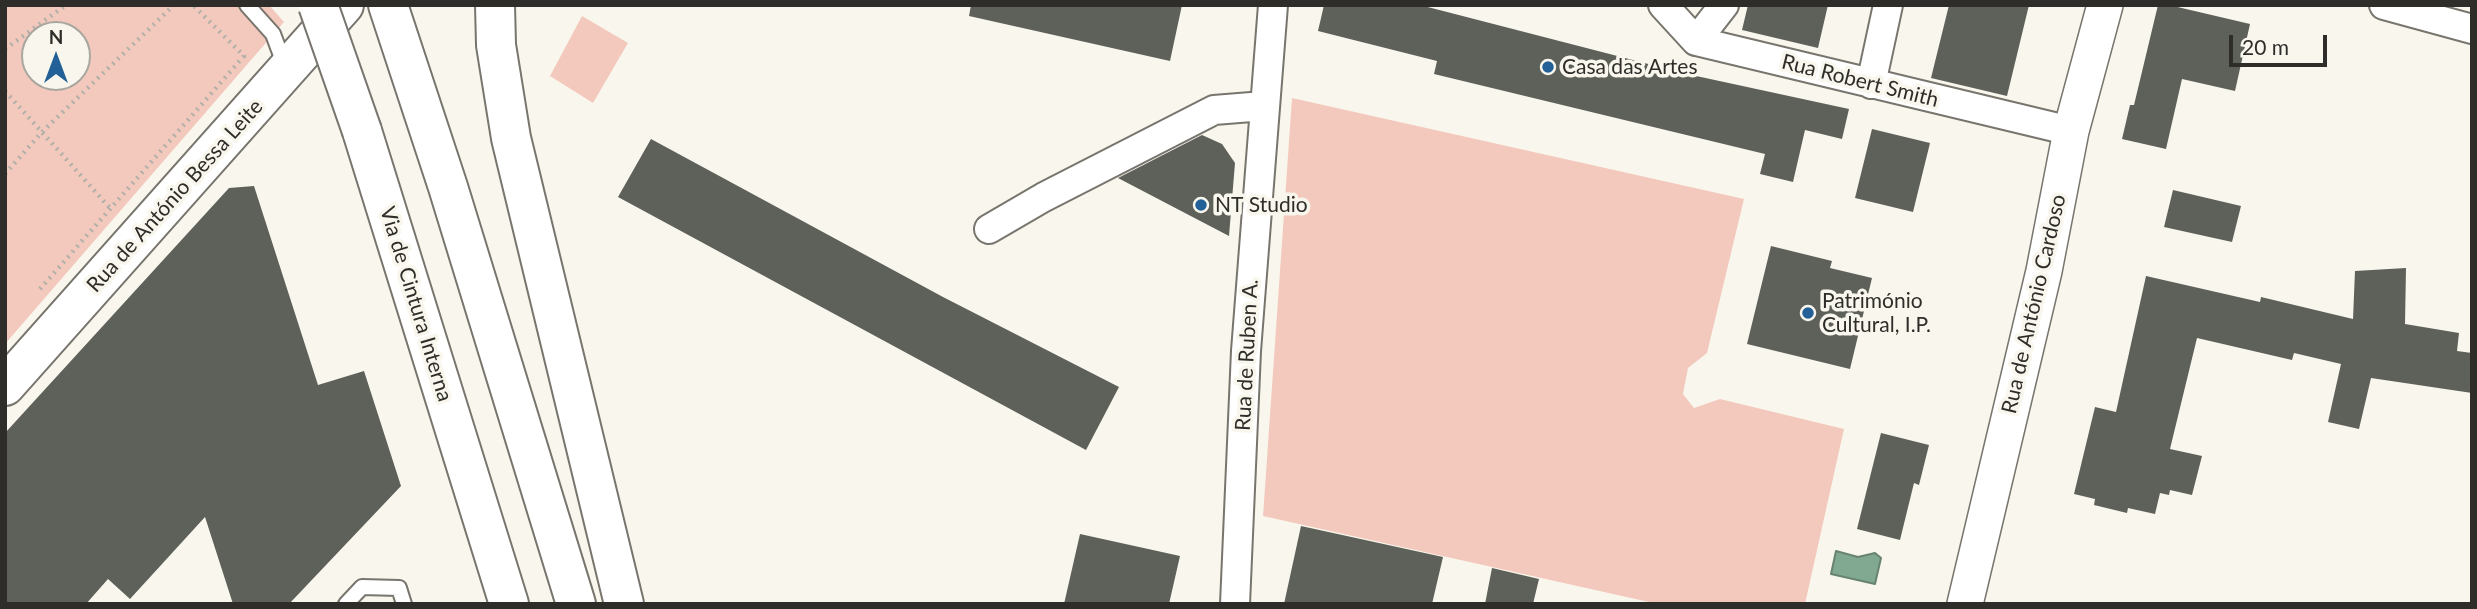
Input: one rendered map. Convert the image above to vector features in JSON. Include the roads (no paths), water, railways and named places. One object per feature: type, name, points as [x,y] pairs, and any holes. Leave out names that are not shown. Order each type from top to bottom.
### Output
[{"type":"main road","name":"Via de Cintura Interna","points":[[318,5],[362,131],[509,604]]},
{"type":"main road","name":"Rua de António Bessa Leite","points":[[5,386],[344,5]]},
{"type":"main road","points":[[495,5],[496,45],[511,138],[624,604]]},
{"type":"main road","points":[[392,17],[448,187],[576,604]]},
{"type":"street","name":"Rua de Ruben A.","points":[[1235,604],[1246,351],[1273,5]]},
{"type":"street","points":[[1663,5],[1696,41],[1724,5]]},
{"type":"street","points":[[1871,84],[1888,5]]},
{"type":"street","name":"Rua de António Cardoso","points":[[1965,604],[2043,271],[2071,131],[2105,5]]},
{"type":"street","points":[[2384,5],[2472,29]]},
{"type":"street","name":"Rua Robert Smith","points":[[1696,41],[2071,131]]},
{"type":"street","points":[[989,229],[1044,197],[1214,110],[1264,106]]},
{"type":"lane","points":[[247,5],[273,34],[286,71]]},
{"type":"lane","points":[[346,604],[362,587],[399,589],[404,604]]},
{"type":"place","name":"Casa das Artes","points":[[1548,67]]},
{"type":"place","name":"NT Studio","points":[[1201,205]]},
{"type":"place","name":"Património Cultural, I.P.","points":[[1808,313]]}]
